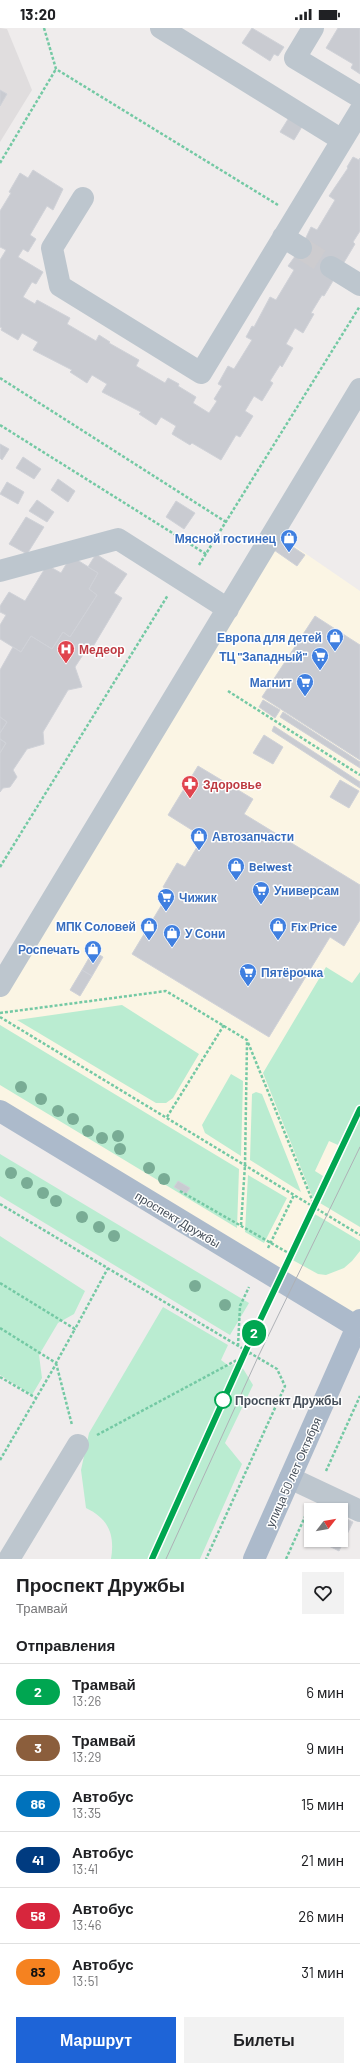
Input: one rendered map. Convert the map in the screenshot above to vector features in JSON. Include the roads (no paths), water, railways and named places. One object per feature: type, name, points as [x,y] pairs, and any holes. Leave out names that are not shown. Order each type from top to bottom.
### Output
[{"type":"main road","name":"проспект Дружбы","points":[[0,1111],[358,1323]]},
{"type":"main road","name":"улица 50 лет Октября","points":[[254,1559],[358,1323]]},
{"type":"street","points":[[161,28],[342,140]]},
{"type":"street","points":[[314,28],[296,58],[360,97]]},
{"type":"street","points":[[83,198],[52,248],[60,286],[201,372],[292,243],[296,216],[360,111]]},
{"type":"street","points":[[331,267],[360,285]]},
{"type":"street","points":[[0,986],[228,609],[358,398]]},
{"type":"street","points":[[0,572],[118,539],[228,609]]},
{"type":"street","points":[[9,1559],[78,1445]]},
{"type":"street","points":[[290,1478],[360,1511]]},
{"type":"tunnel","points":[[301,248],[331,267]]},
{"type":"tram line","points":[[152,1559],[246,1350],[360,1109]]},
{"type":"tram line","name":"2","points":[[152,1559],[246,1350],[280,1281],[360,1109]]},
{"type":"tram line","points":[[166,1559],[258,1357],[360,1147]]},
{"type":"place","name":"Мясной гостинец","points":[[289,553]]},
{"type":"place","name":"Европа для детей","points":[[335,652]]},
{"type":"place","name":"Медеор","points":[[66,664]]},
{"type":"place","name":"ТЦ \"Западный\"","points":[[320,671]]},
{"type":"place","name":"Магнит","points":[[305,697]]},
{"type":"place","name":"Здоровье","points":[[190,799]]},
{"type":"place","name":"Автозапчасти","points":[[199,851]]},
{"type":"place","name":"Belwest","points":[[236,881]]},
{"type":"place","name":"Универсам","points":[[261,905]]},
{"type":"place","name":"Чижик","points":[[166,912]]},
{"type":"place","name":"МПК Соловей","points":[[149,941]]},
{"type":"place","name":"Fix Price","points":[[278,941]]},
{"type":"place","name":"У Сони","points":[[172,948]]},
{"type":"place","name":"Роспечать","points":[[93,964]]},
{"type":"place","name":"Пятёрочка","points":[[248,987]]},
{"type":"place","name":"Проспект Дружбы","points":[[223,1400]]}]
